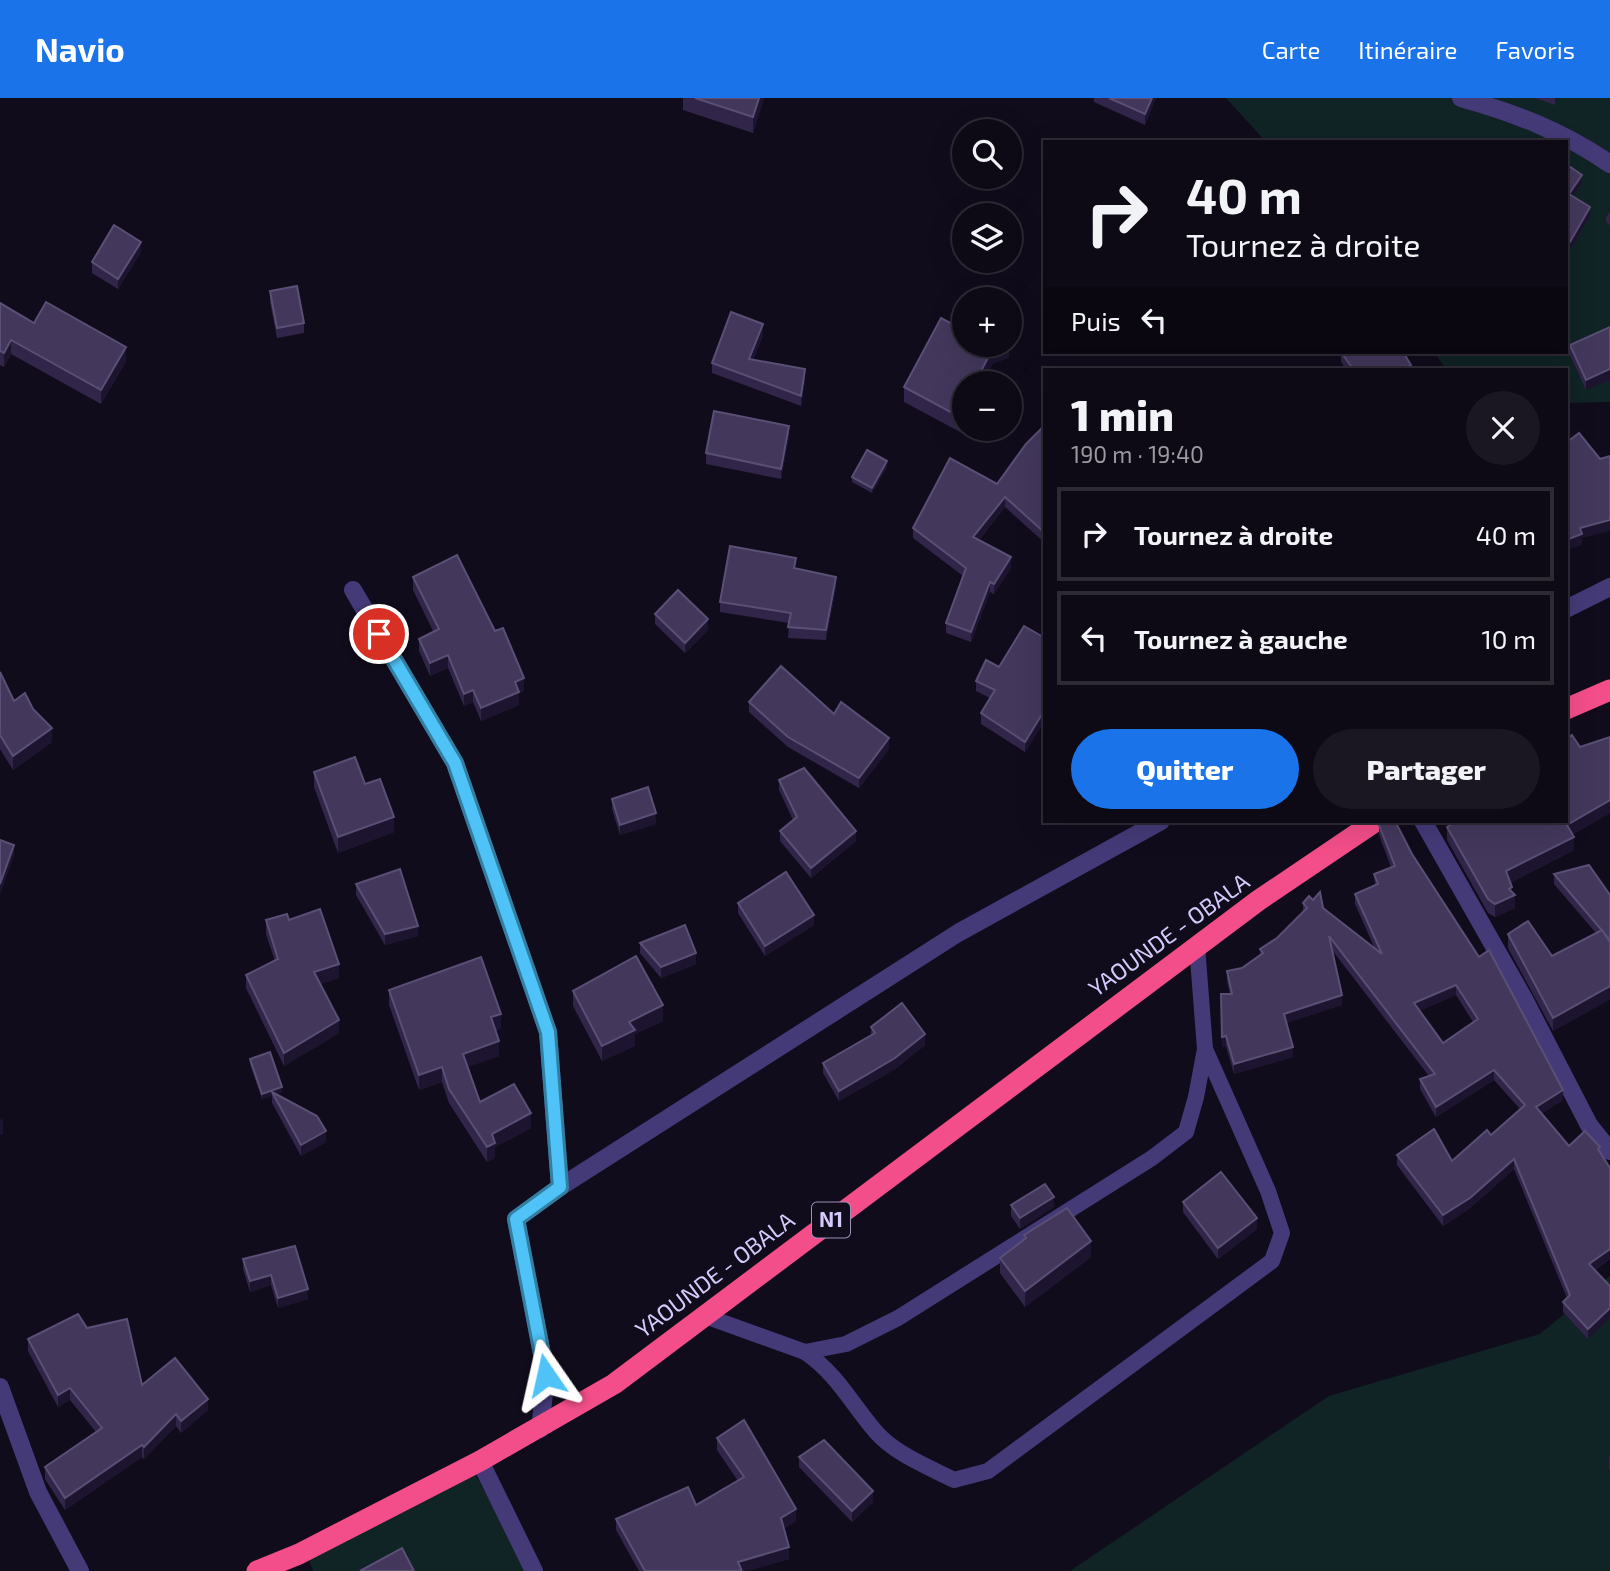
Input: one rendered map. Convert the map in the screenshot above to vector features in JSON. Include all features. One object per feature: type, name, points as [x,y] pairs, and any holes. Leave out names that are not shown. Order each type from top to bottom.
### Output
[{"type":"highway","points":[[1568,708],[1610,690]]},
{"type":"highway","name":"YAOUNDE - OBALA","points":[[257,1571],[299,1554],[480,1461],[540,1429],[614,1384],[1197,946],[1373,823]]},
{"type":"street","points":[[1461,98],[1534,122],[1577,141],[1610,164]]},
{"type":"street","points":[[1568,608],[1610,587]]},
{"type":"street","points":[[353,590],[455,763],[548,1032],[560,1187]]},
{"type":"street","points":[[540,1429],[546,1375],[516,1219],[560,1187],[958,933],[1157,823]]},
{"type":"street","points":[[1424,823],[1524,999],[1589,1125],[1610,1151]]},
{"type":"street","points":[[0,1387],[38,1492],[80,1571]]},
{"type":"street","points":[[480,1461],[534,1571]]},
{"type":"lane","points":[[805,1352],[846,1344],[898,1318],[1186,1132],[1205,1049],[1197,946]]},
{"type":"lane","points":[[705,1316],[805,1352],[830,1370],[878,1434],[918,1462],[954,1480],[988,1471],[1272,1261],[1282,1233],[1268,1191],[1205,1049]]},
{"type":"green space","points":[[1226,98],[1610,98],[1610,402],[1568,405],[1568,368],[1445,368],[1435,354],[1568,354],[1568,140],[1264,140]]},
{"type":"green space","points":[[1610,1276],[1610,1571],[1070,1571],[1329,1396],[1540,1334]]},
{"type":"green space","points":[[471,1467],[530,1571],[313,1571],[304,1546]]},
{"type":"building","points":[[695,98],[759,98],[753,117]]},
{"type":"building","points":[[1109,98],[1152,98],[1145,114]]},
{"type":"building","points":[[1568,165],[1582,175],[1569,194],[1590,207],[1570,242]]},
{"type":"building","points":[[114,225],[141,242],[118,279],[92,262]]},
{"type":"building","points":[[297,286],[304,323],[277,328],[270,291]]},
{"type":"building","points":[[46,302],[126,347],[101,390],[11,340],[4,353],[0,351],[0,303],[34,323]]},
{"type":"building","points":[[731,312],[763,324],[749,359],[805,369],[801,396],[712,363]]},
{"type":"building","points":[[941,318],[952,324],[952,357],[988,357],[981,371],[952,371],[952,413],[904,387]]},
{"type":"building","points":[[1610,327],[1610,369],[1586,380],[1570,345]]},
{"type":"building","points":[[1342,354],[1404,354],[1411,365],[1406,368],[1352,368]]},
{"type":"building","points":[[714,411],[789,426],[781,469],[706,453]]},
{"type":"building","points":[[1043,427],[1043,531],[1005,497],[973,537],[1011,557],[994,584],[990,582],[971,632],[946,623],[966,568],[913,528],[950,458],[997,484],[1026,444]]},
{"type":"building","points":[[1579,433],[1600,459],[1610,456],[1610,520],[1580,528],[1582,534],[1568,539],[1568,441]]},
{"type":"building","points":[[867,450],[887,461],[872,488],[852,477]]},
{"type":"building","points":[[730,546],[796,558],[794,568],[836,577],[826,630],[788,627],[791,613],[720,602]]},
{"type":"building","points":[[457,555],[495,631],[503,628],[524,678],[515,682],[519,692],[481,708],[473,690],[464,694],[448,655],[430,663],[419,639],[439,629],[413,577]]},
{"type":"building","points":[[678,590],[708,619],[685,643],[655,614]]},
{"type":"building","points":[[1024,626],[1043,637],[1043,713],[1025,742],[981,713],[995,690],[976,681],[986,660],[999,667]]},
{"type":"building","points":[[781,666],[834,714],[841,702],[889,738],[859,778],[788,737],[749,702]]},
{"type":"building","points":[[0,672],[14,701],[25,693],[33,709],[52,728],[13,756],[0,735]]},
{"type":"building","points":[[1572,735],[1580,747],[1610,737],[1610,800],[1567,825],[1574,837],[1506,871],[1512,887],[1509,889],[1515,895],[1495,904],[1488,899],[1447,827],[1454,823],[1568,823],[1568,738]]},
{"type":"building","points":[[355,757],[365,784],[380,779],[394,817],[338,837],[314,772]]},
{"type":"building","points":[[804,768],[856,831],[811,868],[780,831],[797,817],[779,780]]},
{"type":"building","points":[[648,787],[656,813],[620,825],[612,799]]},
{"type":"building","points":[[1382,823],[1396,823],[1412,854],[1479,957],[1489,950],[1563,1090],[1536,1107],[1569,1146],[1585,1131],[1600,1147],[1598,1149],[1610,1168],[1610,1249],[1589,1264],[1610,1286],[1610,1308],[1588,1329],[1563,1302],[1570,1295],[1514,1159],[1470,1198],[1443,1215],[1397,1155],[1434,1129],[1452,1161],[1487,1130],[1491,1135],[1525,1105],[1494,1070],[1436,1107],[1420,1079],[1435,1074],[1329,936],[1342,995],[1284,1014],[1293,1047],[1234,1064],[1226,1036],[1222,1037],[1221,994],[1232,994],[1227,971],[1242,968],[1263,953],[1260,949],[1277,938],[1307,908],[1303,903],[1309,896],[1313,900],[1320,892],[1323,908],[1382,954],[1355,894],[1378,884],[1374,874],[1395,866],[1379,825]],"holes":[[[1456,985],[1478,1019],[1443,1043],[1414,1003]]]},
{"type":"building","points":[[0,840],[14,845],[0,884]]},
{"type":"building","points":[[1589,865],[1610,895],[1610,940],[1554,874]]},
{"type":"building","points":[[400,869],[418,926],[385,934],[356,884]]},
{"type":"building","points":[[786,872],[814,915],[765,946],[738,903]]},
{"type":"building","points":[[320,909],[339,964],[314,972],[339,1020],[284,1053],[246,975],[278,959],[266,920],[287,914],[289,920]]},
{"type":"building","points":[[1528,921],[1552,956],[1602,930],[1610,942],[1610,986],[1553,1018],[1508,934]]},
{"type":"building","points":[[685,925],[696,953],[661,967],[640,943]]},
{"type":"building","points":[[636,956],[663,1005],[629,1022],[635,1030],[602,1046],[573,991]]},
{"type":"building","points":[[481,957],[501,1014],[491,1017],[499,1041],[463,1054],[480,1102],[514,1084],[531,1113],[492,1134],[495,1143],[487,1147],[449,1089],[442,1067],[419,1075],[389,990]]},
{"type":"building","points":[[902,1003],[925,1034],[895,1058],[839,1091],[823,1063],[875,1033],[871,1027]]},
{"type":"building","points":[[270,1052],[282,1087],[262,1094],[250,1059]]},
{"type":"building","points":[[272,1092],[317,1116],[326,1131],[301,1145]]},
{"type":"building","points":[[1221,1172],[1257,1218],[1218,1248],[1183,1202]]},
{"type":"building","points":[[1045,1184],[1054,1197],[1020,1218],[1011,1205]]},
{"type":"building","points":[[1067,1208],[1091,1241],[1025,1291],[1000,1258],[1026,1238],[1024,1235]]},
{"type":"building","points":[[295,1246],[308,1289],[278,1298],[271,1275],[250,1281],[243,1259]]},
{"type":"building","points":[[78,1314],[87,1328],[127,1319],[142,1385],[175,1358],[208,1399],[181,1421],[176,1414],[144,1447],[142,1445],[65,1498],[45,1467],[102,1428],[70,1388],[58,1395],[28,1339]]},
{"type":"building","points":[[744,1420],[796,1509],[781,1518],[789,1547],[738,1562],[742,1571],[645,1571],[616,1519],[688,1487],[696,1505],[744,1477],[717,1438]]},
{"type":"building","points":[[824,1440],[873,1491],[852,1511],[799,1457]]},
{"type":"building","points":[[402,1548],[414,1571],[360,1571]]},
{"type":"route","points":[[379,634],[455,763],[548,1032],[560,1187],[516,1219],[546,1375]]}]
